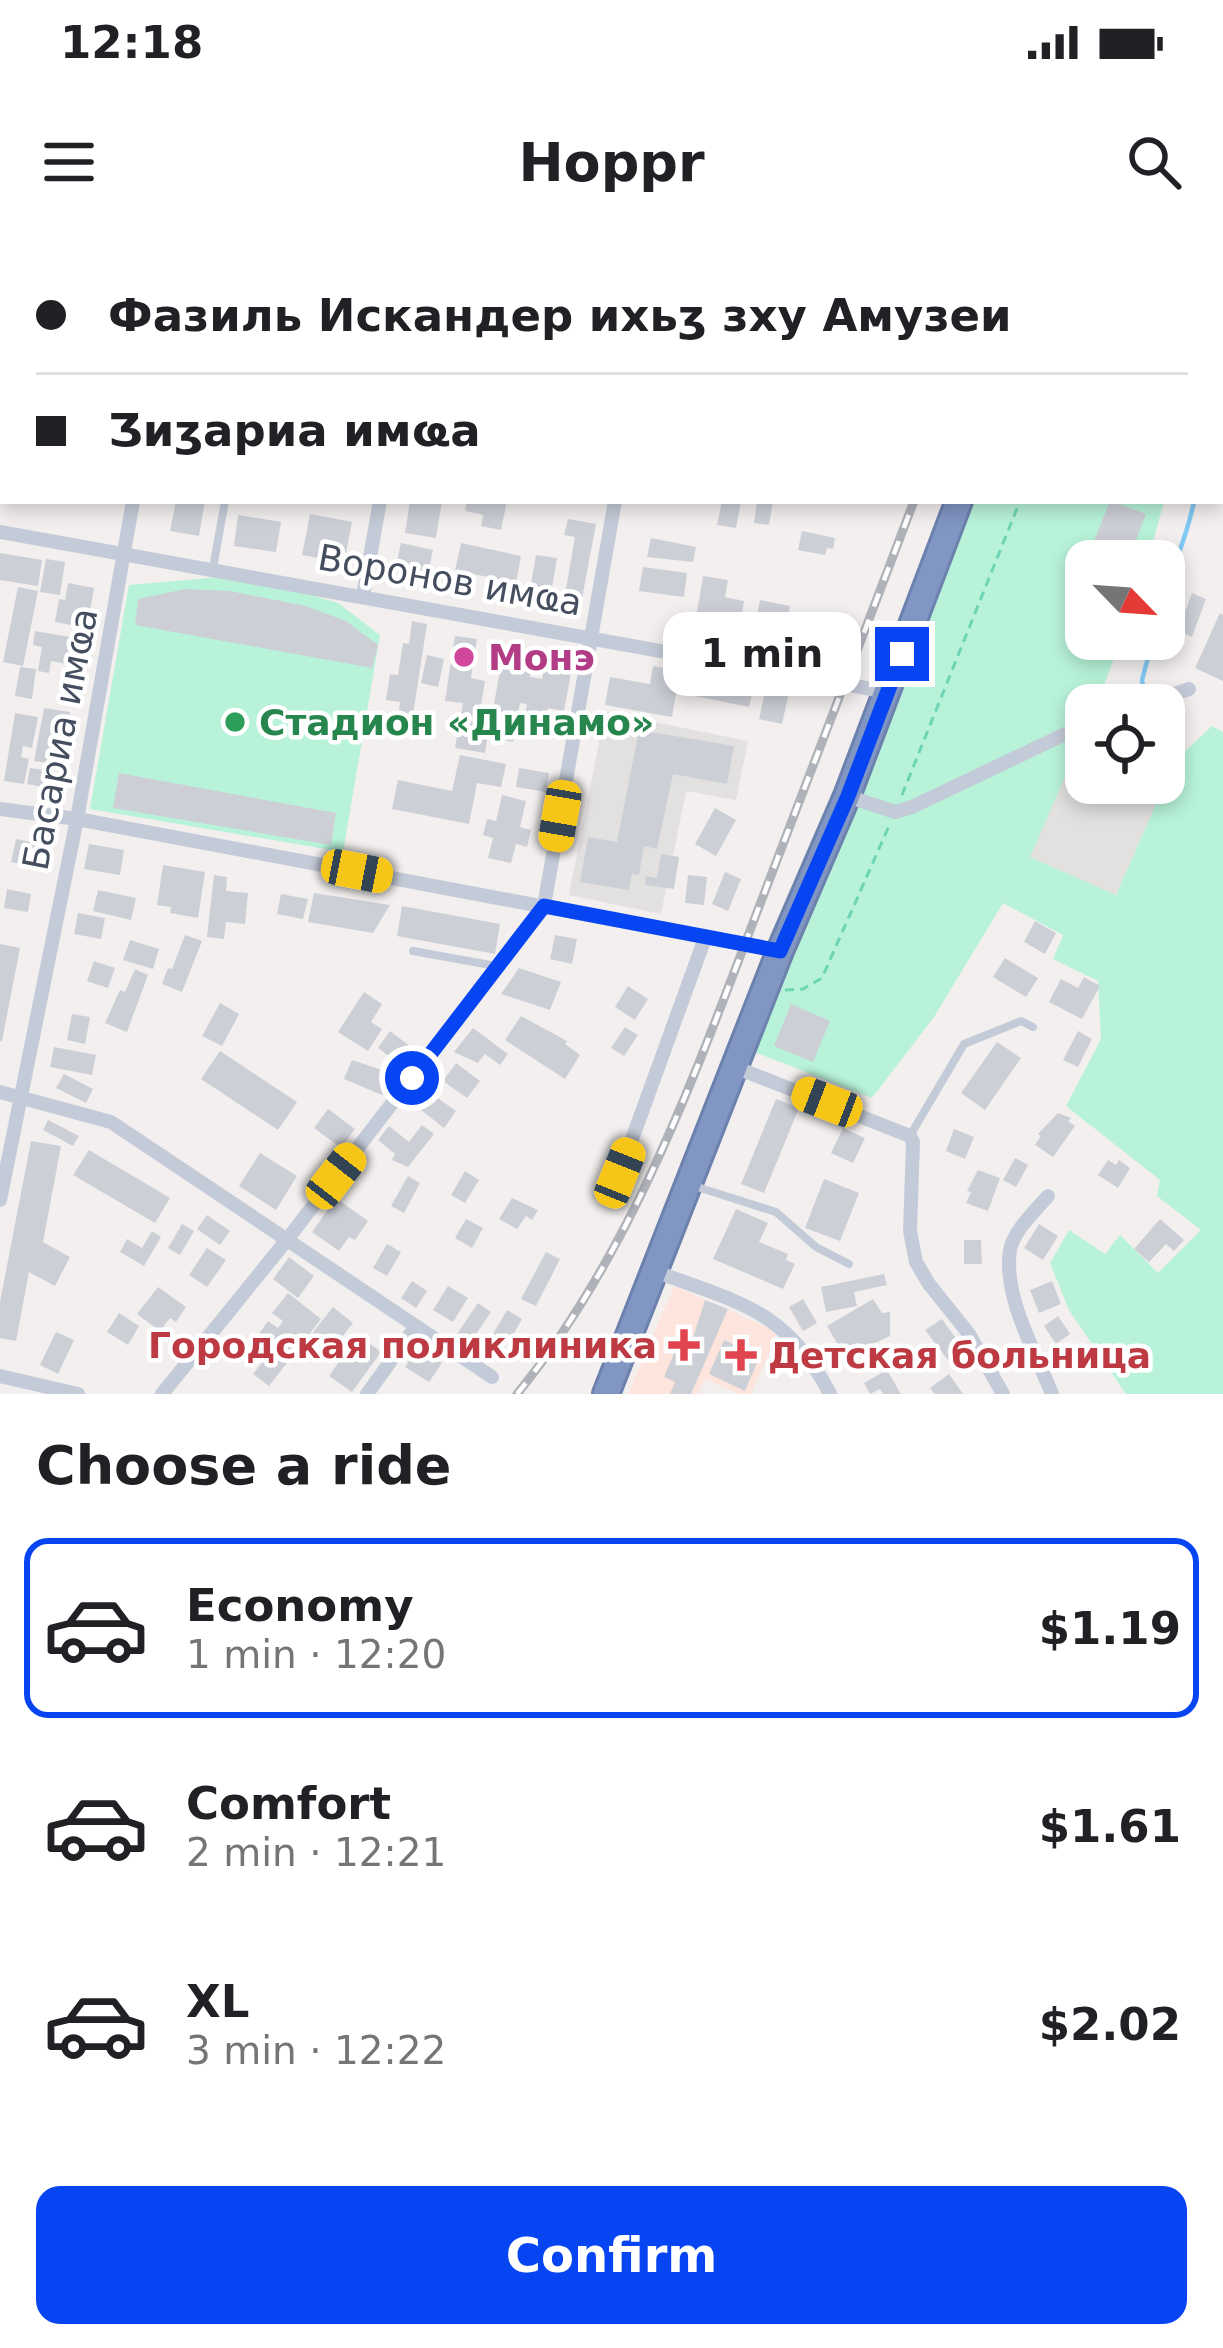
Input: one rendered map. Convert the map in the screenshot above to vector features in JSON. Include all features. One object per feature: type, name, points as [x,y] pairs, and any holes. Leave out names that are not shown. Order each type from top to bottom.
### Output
[{"type":"highway","points":[[606,1394],[780,951],[848,796],[958,504]]},
{"type":"street","name":"Басариа имҩа","points":[[0,1199],[77,819],[132,504]]},
{"type":"street","points":[[363,596],[379,504]]},
{"type":"street","points":[[162,1394],[544,906],[615,504]]},
{"type":"street","name":"Воронов имҩа","points":[[0,532],[888,692]]},
{"type":"street","points":[[1185,690],[1189,689]]},
{"type":"street","points":[[848,796],[895,812],[940,796],[1065,734]]},
{"type":"street","points":[[0,809],[77,819],[780,951]]},
{"type":"street","points":[[610,1200],[706,938]]},
{"type":"street","points":[[736,1068],[910,1136],[910,1231],[916,1262],[969,1334],[1003,1394]]},
{"type":"street","points":[[0,1092],[110,1122],[492,1377]]},
{"type":"street","points":[[1048,1196],[1010,1248],[1020,1315],[1052,1394]]},
{"type":"street","points":[[654,1270],[739,1303],[786,1331],[802,1346],[830,1394]]},
{"type":"street","points":[[367,1394],[416,1325]]},
{"type":"street","points":[[0,1376],[36,1389],[78,1394]]},
{"type":"lane","points":[[213,568],[224,504]]},
{"type":"lane","points":[[413,952],[498,966]]},
{"type":"lane","points":[[910,1136],[964,1044],[1021,1021],[1033,1027]]},
{"type":"lane","points":[[689,1184],[776,1212],[816,1247],[849,1264]]},
{"type":"path","points":[[766,987],[792,992],[822,978],[895,812],[1019,504]]},
{"type":"shaded area","points":[[605,712],[748,741],[736,800],[686,791],[661,914],[569,895]]},
{"type":"shaded area","points":[[1065,776],[1065,804],[1156,804],[1116,895],[1029,857]]},
{"type":"shaded area","name":"Городская поликлиника","points":[[674,1286],[778,1332],[751,1394],[739,1394],[705,1379],[698,1394],[628,1394]]},
{"type":"green space","points":[[970,504],[1163,504],[1154,540],[1065,540],[1065,660],[1113,660],[1105,684],[1065,684],[1065,777],[1030,857],[1116,895],[1156,804],[1185,804],[1185,752],[1212,726],[1223,732],[1223,1394],[1126,1394],[1069,1310],[1050,1263],[1069,1230],[1105,1254],[1120,1235],[1158,1273],[1201,1230],[1157,1196],[1160,1180],[1066,1106],[1101,1039],[1098,981],[1053,959],[1063,935],[1003,903],[934,1017],[872,1098],[752,1051]]},
{"type":"green space","name":"Cтадион «Динамо»","points":[[220,577],[338,603],[380,635],[343,852],[90,809],[129,585]]},
{"type":"building","points":[[175,504],[204,504],[199,536],[170,531]]},
{"type":"building","points":[[410,504],[442,504],[436,538],[405,533]]},
{"type":"building","points":[[466,504],[506,504],[501,530],[481,526],[483,515],[465,511]]},
{"type":"building","points":[[721,504],[740,504],[736,528],[717,525]]},
{"type":"building","points":[[757,504],[772,504],[769,525],[754,523]]},
{"type":"building","points":[[1109,504],[1146,514],[1136,540],[1094,540]]},
{"type":"building","points":[[310,514],[352,522],[344,563],[302,555]]},
{"type":"building","points":[[238,515],[281,522],[276,552],[234,546]]},
{"type":"building","points":[[568,519],[596,524],[582,598],[565,595],[575,537],[564,535]]},
{"type":"building","points":[[802,531],[835,538],[833,549],[827,548],[825,555],[798,550]]},
{"type":"building","points":[[651,538],[696,547],[693,562],[647,557]]},
{"type":"building","points":[[401,543],[433,550],[428,573],[396,566]]},
{"type":"building","points":[[461,543],[521,556],[516,583],[455,570]]},
{"type":"building","points":[[0,553],[42,560],[38,586],[0,580]]},
{"type":"building","points":[[536,555],[557,558],[551,594],[530,590]]},
{"type":"building","points":[[46,559],[65,562],[60,595],[40,592]]},
{"type":"building","points":[[643,567],[687,573],[684,597],[639,591]]},
{"type":"building","points":[[703,576],[728,580],[725,597],[744,601],[740,626],[696,618]]},
{"type":"building","points":[[68,583],[94,588],[87,628],[55,622]]},
{"type":"building","points":[[18,587],[38,591],[23,666],[3,662]]},
{"type":"building","points":[[185,589],[230,591],[306,606],[346,621],[378,645],[372,668],[135,625],[138,599]]},
{"type":"building","points":[[1192,593],[1206,599],[1192,637],[1185,634],[1185,612]]},
{"type":"building","points":[[760,600],[790,606],[784,636],[754,630]]},
{"type":"building","points":[[1220,613],[1223,615],[1223,681],[1195,668]]},
{"type":"building","points":[[792,615],[815,619],[810,643],[787,639]]},
{"type":"building","points":[[412,621],[427,624],[412,721],[398,719],[400,702],[386,700],[390,674],[398,675],[403,643],[409,644]]},
{"type":"building","points":[[35,631],[76,638],[71,665],[51,661],[49,673],[38,671],[42,647],[33,645]]},
{"type":"building","points":[[455,636],[477,639],[471,678],[485,681],[479,717],[461,715],[463,703],[445,701]]},
{"type":"building","points":[[547,652],[574,657],[564,711],[548,708],[544,727],[524,723],[527,704],[520,703],[513,742],[488,737],[503,654],[533,659],[530,677],[542,679]]},
{"type":"building","points":[[427,655],[444,659],[438,687],[421,683]]},
{"type":"building","points":[[691,663],[756,676],[749,707],[685,694]]},
{"type":"building","points":[[653,666],[680,671],[672,717],[605,705],[610,677],[650,684]]},
{"type":"building","points":[[20,667],[36,669],[32,699],[15,696]]},
{"type":"building","points":[[767,683],[790,688],[782,724],[759,719]]},
{"type":"building","points":[[44,708],[70,712],[60,765],[34,761]]},
{"type":"building","points":[[15,713],[38,717],[32,748],[23,746],[21,757],[29,759],[24,784],[4,781]]},
{"type":"building","points":[[460,719],[476,722],[473,737],[487,739],[485,753],[455,748]]},
{"type":"building","points":[[639,730],[734,746],[727,784],[673,774],[657,849],[644,846],[639,875],[632,874],[629,890],[580,882],[588,837],[617,842]]},
{"type":"building","points":[[460,755],[506,764],[501,787],[477,783],[469,824],[392,809],[398,780],[452,791]]},
{"type":"building","points":[[30,768],[58,772],[55,789],[27,784]]},
{"type":"building","points":[[519,768],[549,773],[546,792],[516,787]]},
{"type":"building","points":[[119,773],[336,813],[331,845],[113,808]]},
{"type":"building","points":[[502,795],[526,801],[520,827],[531,830],[527,847],[516,844],[511,863],[488,858],[493,838],[483,835],[487,819],[496,821]]},
{"type":"building","points":[[715,808],[736,820],[716,856],[695,844]]},
{"type":"building","points":[[16,839],[41,844],[36,867],[11,862]]},
{"type":"building","points":[[89,844],[124,850],[120,875],[84,869]]},
{"type":"building","points":[[661,854],[679,857],[674,889],[645,885],[646,876],[657,878]]},
{"type":"building","points":[[163,865],[205,872],[198,918],[170,913],[171,907],[157,905]]},
{"type":"building","points":[[725,872],[741,879],[728,911],[712,904]]},
{"type":"building","points":[[214,875],[227,877],[226,891],[248,893],[245,924],[226,922],[224,939],[207,937]]},
{"type":"building","points":[[688,875],[707,877],[704,905],[685,903]]},
{"type":"building","points":[[7,889],[31,894],[28,912],[4,908]]},
{"type":"building","points":[[98,890],[136,898],[131,920],[93,911]]},
{"type":"building","points":[[314,893],[390,905],[373,933],[308,922]]},
{"type":"building","points":[[281,894],[308,899],[303,919],[277,914]]},
{"type":"building","points":[[402,906],[500,924],[495,954],[397,936]]},
{"type":"building","points":[[78,913],[105,918],[101,939],[74,934]]},
{"type":"building","points":[[1035,921],[1056,933],[1045,954],[1024,942]]},
{"type":"building","points":[[185,935],[202,941],[182,992],[162,984]]},
{"type":"building","points":[[555,935],[577,939],[572,964],[550,959]]},
{"type":"building","points":[[130,940],[159,949],[153,969],[123,960]]},
{"type":"building","points":[[0,944],[20,948],[2,1041],[0,1041]]},
{"type":"building","points":[[1005,958],[1038,978],[1026,997],[993,977]]},
{"type":"building","points":[[94,961],[115,968],[108,988],[87,981]]},
{"type":"building","points":[[519,968],[561,982],[550,1010],[501,994]]},
{"type":"building","points":[[135,969],[148,975],[127,1032],[105,1023]]},
{"type":"building","points":[[1084,977],[1100,986],[1082,1019],[1049,1002],[1061,979],[1078,988]]},
{"type":"building","points":[[628,986],[648,999],[635,1020],[615,1007]]},
{"type":"building","points":[[364,992],[382,1004],[371,1022],[382,1029],[368,1051],[338,1032]]},
{"type":"building","points":[[220,1003],[239,1014],[222,1046],[202,1036]]},
{"type":"building","points":[[791,1004],[830,1021],[813,1062],[774,1046]]},
{"type":"building","points":[[72,1014],[90,1017],[85,1044],[67,1040]]},
{"type":"building","points":[[521,1016],[567,1041],[580,1055],[565,1079],[505,1040]]},
{"type":"building","points":[[625,1027],[638,1035],[624,1056],[611,1048]]},
{"type":"building","points":[[473,1028],[508,1054],[500,1065],[485,1054],[478,1063],[454,1052]]},
{"type":"building","points":[[390,1031],[415,1050],[402,1066],[378,1048]]},
{"type":"building","points":[[1078,1031],[1092,1039],[1078,1067],[1063,1060]]},
{"type":"building","points":[[997,1042],[1021,1058],[985,1110],[961,1093]]},
{"type":"building","points":[[54,1047],[96,1055],[92,1075],[50,1067]]},
{"type":"building","points":[[220,1051],[297,1102],[278,1130],[201,1079]]},
{"type":"building","points":[[352,1060],[397,1075],[382,1095],[344,1079]]},
{"type":"building","points":[[456,1063],[480,1081],[467,1098],[443,1081]]},
{"type":"building","points":[[64,1074],[93,1089],[86,1103],[56,1088]]},
{"type":"building","points":[[432,1094],[456,1111],[444,1128],[421,1110]]},
{"type":"building","points":[[776,1099],[799,1108],[764,1193],[741,1184]]},
{"type":"building","points":[[328,1109],[355,1129],[341,1148],[314,1128]]},
{"type":"building","points":[[1058,1113],[1071,1118],[1068,1121],[1075,1126],[1053,1157],[1035,1145],[1038,1134]]},
{"type":"building","points":[[48,1120],[79,1136],[73,1146],[43,1130]]},
{"type":"building","points":[[422,1125],[434,1134],[408,1167],[392,1160],[395,1154],[378,1140],[389,1126],[409,1142]]},
{"type":"building","points":[[843,1128],[865,1138],[853,1163],[831,1153]]},
{"type":"building","points":[[954,1129],[974,1137],[965,1159],[946,1151]]},
{"type":"building","points":[[31,1141],[61,1146],[43,1242],[70,1257],[55,1286],[29,1272],[16,1341],[0,1338],[0,1302]]},
{"type":"building","points":[[89,1150],[170,1198],[155,1223],[73,1175]]},
{"type":"building","points":[[260,1153],[297,1176],[276,1210],[239,1186]]},
{"type":"building","points":[[1015,1158],[1028,1165],[1016,1187],[1003,1180]]},
{"type":"building","points":[[1108,1160],[1116,1165],[1119,1160],[1130,1168],[1118,1188],[1098,1175]]},
{"type":"building","points":[[978,1170],[1000,1178],[988,1211],[966,1203]]},
{"type":"building","points":[[465,1171],[479,1180],[465,1203],[451,1195]]},
{"type":"building","points":[[408,1176],[420,1183],[404,1213],[391,1206]]},
{"type":"building","points":[[824,1179],[859,1193],[840,1241],[805,1228]]},
{"type":"building","points":[[336,1198],[368,1221],[355,1240],[349,1237],[339,1251],[312,1232]]},
{"type":"building","points":[[512,1198],[538,1210],[532,1220],[526,1216],[517,1229],[499,1219]]},
{"type":"building","points":[[736,1209],[768,1223],[759,1242],[788,1254],[786,1260],[795,1264],[783,1289],[713,1259]]},
{"type":"building","points":[[207,1215],[230,1231],[220,1245],[197,1229]]},
{"type":"building","points":[[466,1219],[483,1228],[472,1248],[455,1238]]},
{"type":"building","points":[[1160,1219],[1184,1240],[1174,1251],[1166,1244],[1149,1262],[1134,1249]]},
{"type":"building","points":[[182,1224],[194,1231],[180,1255],[168,1248]]},
{"type":"building","points":[[1039,1224],[1058,1236],[1043,1260],[1024,1248]]},
{"type":"building","points":[[152,1231],[161,1237],[144,1266],[120,1252],[127,1239],[142,1248]]},
{"type":"building","points":[[964,1240],[981,1240],[982,1264],[964,1264]]},
{"type":"building","points":[[387,1244],[401,1252],[387,1276],[373,1268]]},
{"type":"building","points":[[207,1248],[226,1260],[207,1287],[189,1275]]},
{"type":"building","points":[[546,1252],[560,1259],[536,1306],[521,1299]]},
{"type":"building","points":[[289,1257],[314,1276],[298,1298],[273,1279]]},
{"type":"building","points":[[884,1274],[887,1285],[854,1292],[857,1306],[826,1312],[821,1287]]},
{"type":"building","points":[[412,1281],[427,1291],[416,1308],[401,1298]]},
{"type":"building","points":[[1052,1281],[1061,1304],[1039,1313],[1030,1290]]},
{"type":"building","points":[[448,1286],[468,1298],[453,1322],[433,1310]]},
{"type":"building","points":[[158,1287],[186,1307],[176,1322],[170,1318],[160,1331],[137,1314]]},
{"type":"building","points":[[288,1293],[321,1319],[269,1386],[253,1374],[272,1350],[256,1338],[268,1321],[278,1328],[283,1321],[272,1313]]},
{"type":"building","points":[[803,1299],[817,1323],[803,1331],[789,1307]]},
{"type":"building","points":[[873,1299],[882,1313],[890,1312],[890,1336],[845,1357],[827,1326]]},
{"type":"building","points":[[705,1300],[728,1309],[691,1394],[670,1394],[675,1382],[664,1377],[680,1339],[691,1344]]},
{"type":"building","points":[[478,1303],[491,1312],[470,1343],[457,1334]]},
{"type":"building","points":[[333,1307],[353,1323],[330,1352],[310,1336]]},
{"type":"building","points":[[507,1310],[522,1319],[509,1342],[493,1334]]},
{"type":"building","points":[[119,1313],[139,1326],[128,1345],[107,1332]]},
{"type":"building","points":[[1058,1316],[1070,1334],[1056,1344],[1044,1326]]},
{"type":"building","points":[[942,1319],[970,1358],[954,1368],[925,1330]]},
{"type":"building","points":[[56,1332],[74,1340],[58,1374],[40,1365]]},
{"type":"building","points":[[358,1335],[381,1352],[352,1392],[329,1376]]},
{"type":"building","points":[[724,1340],[760,1356],[745,1391],[709,1374]]},
{"type":"building","points":[[418,1348],[442,1363],[429,1382],[405,1367]]},
{"type":"building","points":[[887,1370],[901,1394],[883,1394],[880,1389],[870,1394],[864,1383]]},
{"type":"building","points":[[949,1374],[963,1394],[935,1394],[930,1388]]},
{"type":"waterway","points":[[1183,540],[1193,504]]},
{"type":"waterway","points":[[1143,684],[1147,660]]},
{"type":"railway","points":[[517,1394],[593,1284],[654,1167],[706,1044],[913,504]]},
{"type":"place","name":"Монэ","points":[[464,657]]},
{"type":"place","name":"Cтадион «Динамо»","points":[[235,722]]},
{"type":"place","name":"Городская поликлиника","points":[[684,1345]]},
{"type":"place","name":"Детская больница","points":[[741,1355]]},
{"type":"route","points":[[412,1078],[544,906],[780,951],[848,796],[902,654]]}]
